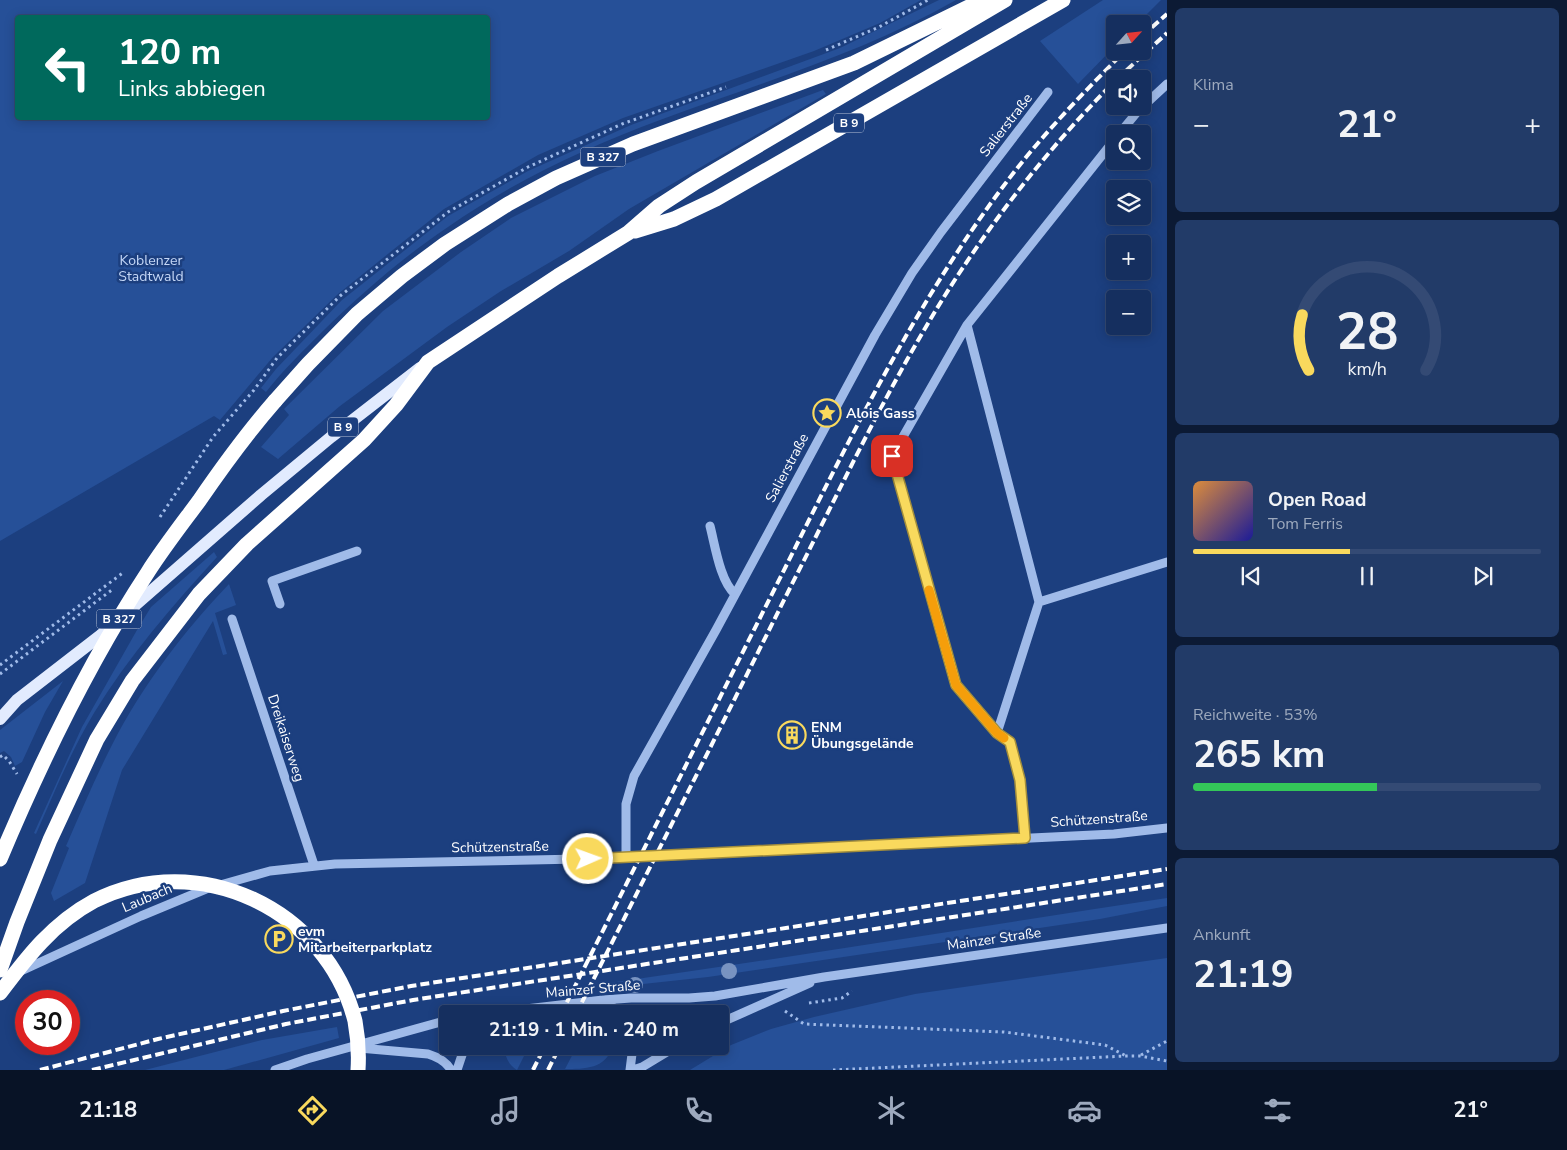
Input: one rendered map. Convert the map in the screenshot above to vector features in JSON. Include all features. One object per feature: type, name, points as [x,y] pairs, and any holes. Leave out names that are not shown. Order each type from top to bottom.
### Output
[{"type":"highway","name":"B 327","points":[[0,859],[54,739],[110,635],[148,571],[247,433],[308,364],[357,314],[402,276],[445,244],[508,204],[556,178],[634,144],[854,63],[984,0]]},
{"type":"highway","name":"B 9","points":[[428,362],[558,276],[628,233],[659,206],[696,182],[1005,0]]},
{"type":"highway","name":"B 9","points":[[628,233],[674,219],[716,199],[1063,0]]},
{"type":"highway","points":[[0,970],[50,840],[113,710],[132,681],[199,594],[247,544],[364,440],[396,405],[428,362]]},
{"type":"highway","points":[[0,992],[25,960],[55,928],[95,901],[113,893],[153,883],[191,883],[222,888],[274,909],[301,930],[325,958],[344,990],[355,1021],[358,1070]]},
{"type":"main road","name":"B 9","points":[[0,719],[17,700],[95,640],[261,495],[428,362]]},
{"type":"main road","name":"B 9","points":[[0,707],[17,700]]},
{"type":"street","points":[[1126,125],[1138,111],[1167,84]]},
{"type":"street","name":"Salierstraße","points":[[626,858],[626,804],[631,782],[870,343],[912,273],[1048,92]]},
{"type":"street","points":[[1025,838],[1020,780],[1010,742],[997,733],[956,685],[892,456],[966,325],[1106,150]]},
{"type":"street","points":[[966,325],[1039,602],[997,733]]},
{"type":"street","points":[[710,526],[723,574],[730,589],[735,594]]},
{"type":"street","points":[[280,604],[272,581],[357,551]]},
{"type":"street","points":[[1039,602],[1167,562]]},
{"type":"street","name":"Dreikaiserweg","points":[[232,619],[314,865]]},
{"type":"street","name":"Schützenstraße","points":[[314,865],[626,858],[1114,834],[1167,828]]},
{"type":"street","name":"Laubach","points":[[0,981],[189,895],[258,874],[314,865]]},
{"type":"street","name":"Mainzer Straße","points":[[558,1005],[631,998],[698,998],[824,977],[1167,928]]},
{"type":"street","name":"Mainzer Straße","points":[[729,1019],[824,977]]},
{"type":"street","points":[[603,1000],[610,1005]]},
{"type":"street","points":[[274,1070],[439,1023]]},
{"type":"street","points":[[351,1048],[428,1054],[445,1061],[451,1070]]},
{"type":"street","points":[[458,1070],[462,1055]]},
{"type":"street","points":[[633,1055],[632,1070],[642,1067],[662,1055]]},
{"type":"path","points":[[879,26],[928,0]]},
{"type":"path","points":[[0,665],[124,572]]},
{"type":"path","points":[[0,674],[112,590]]},
{"type":"path","points":[[0,757],[3,755],[9,761],[18,775]]},
{"type":"path","points":[[784,1010],[804,1024],[1004,1032],[1105,1045],[1126,1056]]},
{"type":"path","points":[[1140,1056],[1167,1041]]},
{"type":"path","points":[[833,1070],[1126,1056],[1140,1056],[1167,1061]]},
{"type":"green space","name":"Koblenzer Stadtwald","points":[[0,0],[921,0],[880,23],[814,51],[623,118],[538,155],[444,209],[338,294],[273,357],[220,420],[214,416],[0,541]]},
{"type":"green space","points":[[939,0],[956,0],[921,19],[848,52],[660,120],[605,142],[524,180],[472,211],[399,263],[324,330],[286,368],[266,392],[261,388],[276,369],[342,300],[448,216],[528,171],[631,125],[840,48]]},
{"type":"green space","points":[[1103,0],[1161,0],[1146,15],[1106,15],[1106,55],[1078,84],[1040,41]]},
{"type":"green space","points":[[823,90],[826,94],[629,209],[569,251],[501,291],[447,327],[340,406],[278,459],[261,447],[289,415],[284,409],[383,311],[461,252],[511,218],[595,176]]},
{"type":"green space","points":[[214,552],[217,557],[152,632],[107,692],[78,742],[36,834],[34,833],[82,727],[151,607]]},
{"type":"green space","points":[[229,584],[236,605],[215,613],[227,654],[223,655],[213,621],[122,770],[85,883],[54,901],[51,893],[69,848],[66,846],[100,770],[124,723],[150,681],[180,640]]},
{"type":"green space","points":[[63,681],[45,712],[22,762],[15,766],[11,757],[4,751],[0,753],[0,730]]},
{"type":"green space","points":[[1167,898],[1167,906],[1100,919],[708,977],[606,988],[609,983]]},
{"type":"green space","points":[[1167,958],[1167,1070],[690,1070],[715,1055],[729,1055],[729,1046],[771,1029],[814,1017],[915,994]]},
{"type":"green space","points":[[337,1027],[339,1038],[224,1070],[145,1070],[262,1040]]},
{"type":"green space","points":[[506,1055],[524,1055],[517,1070],[507,1060]]},
{"type":"green space","points":[[572,1055],[608,1055],[594,1066],[580,1069],[565,1069]]},
{"type":"railway","points":[[1151,28],[1167,14]]},
{"type":"railway","points":[[1127,70],[1167,33]]},
{"type":"railway","points":[[566,1005],[852,435],[909,330],[973,229],[1021,163],[1079,98],[1116,60]]},
{"type":"railway","points":[[581,1005],[850,468],[912,350],[958,275],[1012,198],[1072,126],[1106,90]]},
{"type":"railway","points":[[40,1070],[158,1039],[283,1011],[411,986],[1167,869]]},
{"type":"railway","points":[[92,1070],[286,1024],[413,1000],[1167,884]]},
{"type":"railway","points":[[533,1070],[540,1055]]},
{"type":"railway","points":[[548,1070],[556,1055]]},
{"type":"slow traffic","points":[[929,590],[956,685],[997,733],[1004,738]]},
{"type":"place","name":"Alois Gass","points":[[827,413]]},
{"type":"place","name":"ENM Übungsgelände","points":[[792,735]]},
{"type":"place","name":"evm Mitarbeiterparkplatz","points":[[279,939]]},
{"type":"route","points":[[588,859],[1025,838],[1020,780],[1010,742],[997,733],[956,685],[892,456]]}]
